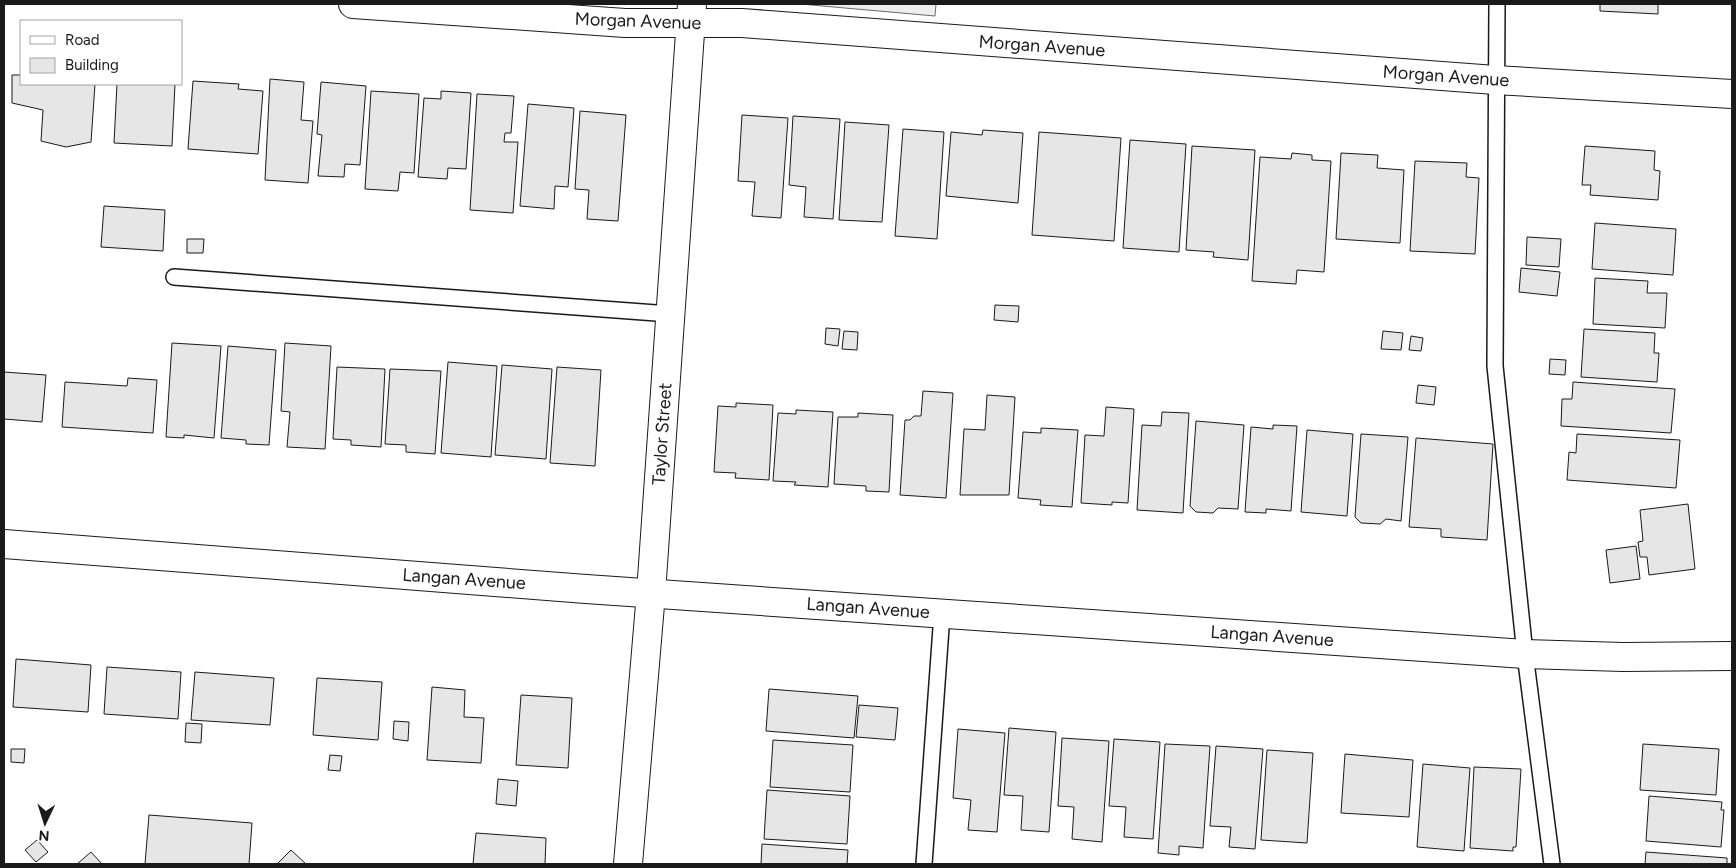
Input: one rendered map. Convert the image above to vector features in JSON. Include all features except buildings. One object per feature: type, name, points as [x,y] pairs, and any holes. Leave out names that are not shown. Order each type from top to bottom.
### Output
[{"type":"street","name":"Morgan Avenue","points":[[353,4],[625,23],[692,14],[742,23],[1495,80],[1732,94]]},
{"type":"street","name":"Taylor Street","points":[[628,864],[650,593],[692,14]]},
{"type":"street","name":"Langan Avenue","points":[[4,544],[650,593],[1525,654],[1623,657],[1732,656]]},
{"type":"lane","points":[[1497,4],[1495,80],[1495,366],[1525,654],[1552,864]]},
{"type":"lane","points":[[174,277],[670,314]]},
{"type":"lane","points":[[924,864],[942,614]]},
{"type":"shaded area","points":[[800,4],[936,4],[935,16]]}]
